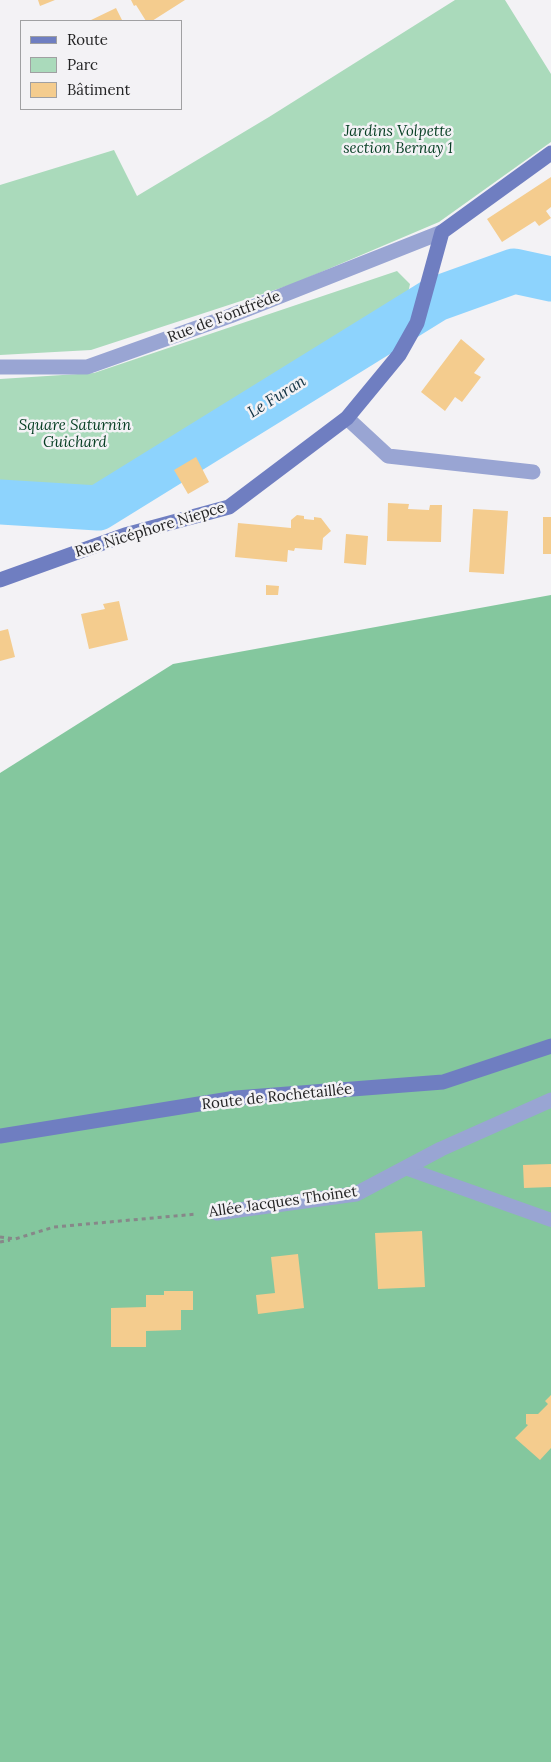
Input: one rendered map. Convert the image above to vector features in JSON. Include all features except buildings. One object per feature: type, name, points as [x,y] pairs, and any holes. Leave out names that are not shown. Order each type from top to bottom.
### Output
[{"type":"street","points":[[442,232],[551,153]]},
{"type":"street","name":"Rue Nicéphore Niepce","points":[[0,580],[125,535],[229,507],[348,418],[400,355],[417,323],[442,232]]},
{"type":"street","name":"Rue de Fontfrède","points":[[0,367],[87,367],[230,316],[442,232]]},
{"type":"street","points":[[348,418],[388,456],[533,472]]},
{"type":"street","name":"Route de Rochetaillée","points":[[0,1136],[236,1098],[443,1082],[551,1046]]},
{"type":"street","name":"Allée Jacques Thoinet","points":[[217,1213],[356,1194],[442,1150],[551,1100]]},
{"type":"lane","points":[[405,1168],[551,1220]]},
{"type":"path","name":"Allée Jacques Thoinet","points":[[0,1242],[54,1227],[217,1213]]},
{"type":"path","points":[[0,1237],[15,1239]]},
{"type":"green space","name":"Jardins Volpette section Bernay 1","points":[[455,0],[505,0],[551,74],[551,142],[439,222],[293,284],[91,350],[0,355],[0,185],[114,150],[137,196],[269,117]]},
{"type":"green space","name":"Square Saturnin Guichard","points":[[397,271],[410,284],[407,298],[316,361],[169,454],[148,459],[132,474],[84,498],[0,490],[0,379],[94,373]]},
{"type":"green space","points":[[551,595],[551,1762],[0,1762],[0,773],[173,664]]},
{"type":"waterway","name":"Le Furan","points":[[0,502],[98,508],[436,299],[514,271],[551,279]]}]
